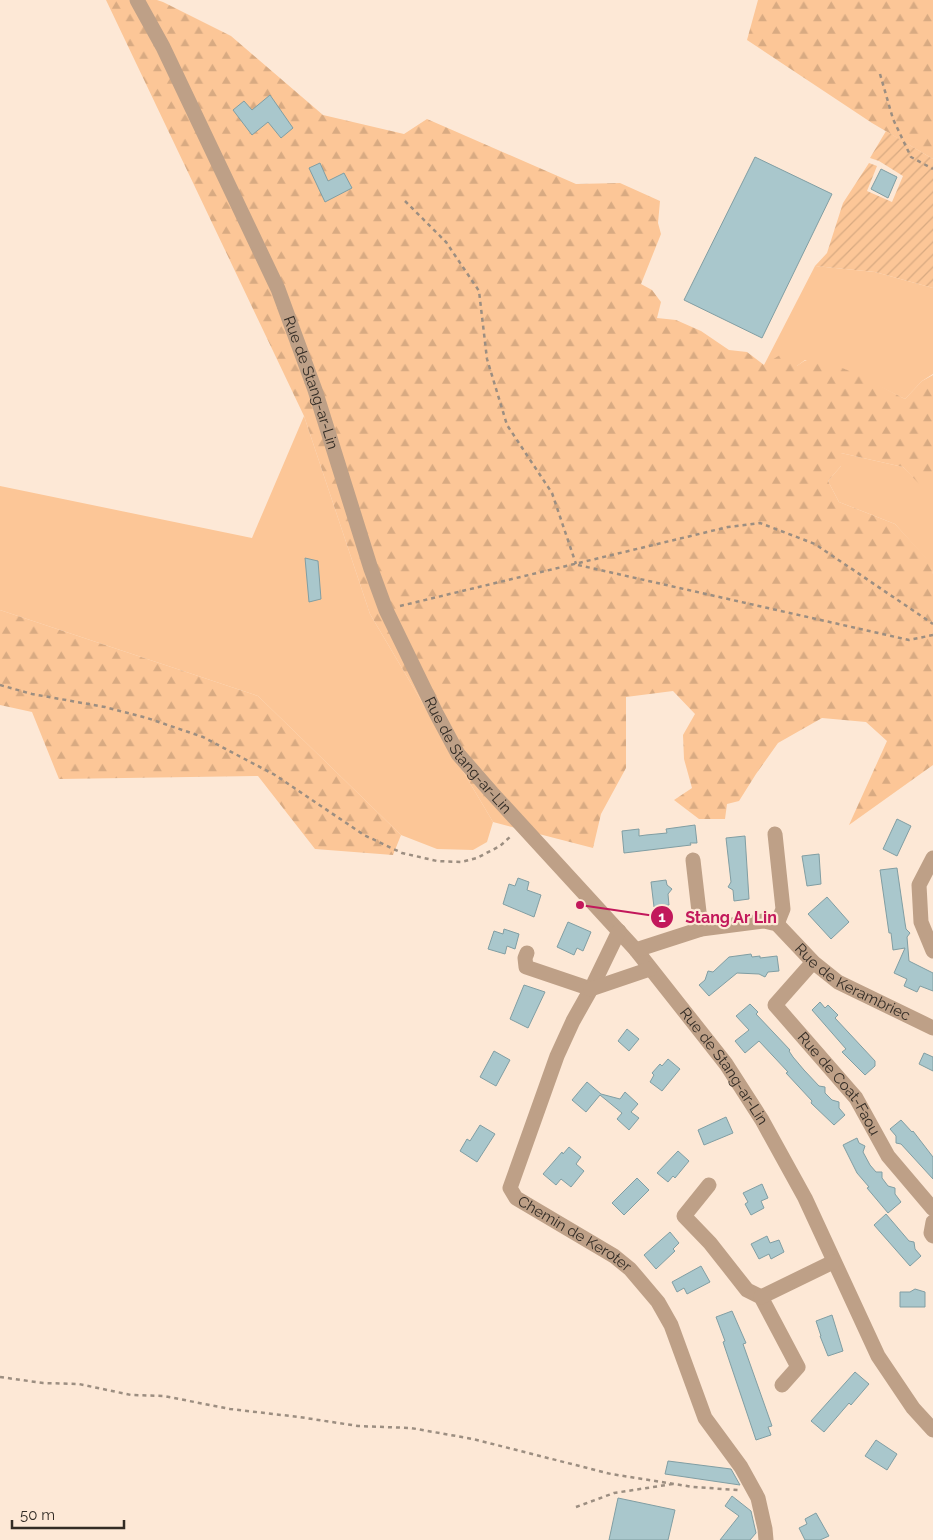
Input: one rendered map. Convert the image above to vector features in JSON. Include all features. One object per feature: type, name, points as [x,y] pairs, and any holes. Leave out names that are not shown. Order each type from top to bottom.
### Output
[{"type":"street","name":"Rue de Stang-ar-Lin","points":[[137,0],[163,47],[278,289],[315,390],[368,560],[386,610],[458,754],[636,950],[720,1056],[762,1120],[805,1198],[878,1356],[913,1408],[933,1430]]},
{"type":"street","points":[[636,950],[701,928],[764,921],[777,924],[783,910],[775,834]]},
{"type":"street","points":[[933,858],[919,884],[921,922],[933,951]]},
{"type":"street","points":[[692,860],[701,928]]},
{"type":"street","name":"Rue de Kerambriec","points":[[777,924],[813,962],[838,982],[933,1028]]},
{"type":"street","name":"Chemin de Keroter","points":[[619,931],[592,989],[573,1021],[557,1056],[510,1188],[516,1198],[614,1256],[630,1268],[644,1284],[658,1302],[671,1324],[705,1418],[742,1467],[754,1492]]},
{"type":"street","points":[[527,953],[526,967],[592,989],[650,969]]},
{"type":"street","name":"Rue de Coat-Faou","points":[[813,962],[775,1005],[856,1098],[888,1156],[933,1209]]},
{"type":"street","points":[[708,1185],[684,1216],[710,1243],[747,1290],[761,1297],[798,1367],[782,1385]]},
{"type":"street","points":[[933,1222],[931,1233],[933,1236]]},
{"type":"street","points":[[761,1297],[833,1262]]},
{"type":"street","points":[[754,1492],[758,1498],[766,1540]]},
{"type":"path","points":[[880,74],[893,119],[911,157],[933,169]]},
{"type":"path","points":[[405,201],[446,242],[479,291],[487,359],[507,425],[552,493],[576,564]]},
{"type":"path","points":[[386,610],[728,527],[760,523],[815,544],[933,624]]},
{"type":"path","points":[[576,564],[909,640],[933,635]]},
{"type":"path","points":[[0,685],[32,694],[105,707],[147,718],[203,737],[275,775],[364,836],[402,853],[437,861],[461,862],[477,858],[500,846],[523,825]]},
{"type":"path","points":[[0,1377],[43,1383],[79,1384],[131,1395],[164,1396],[230,1409],[358,1426],[411,1428],[474,1439],[611,1474],[693,1487],[754,1492]]},
{"type":"path","points":[[576,1507],[614,1493],[677,1484]]},
{"type":"green space","points":[[106,0],[157,0],[231,36],[323,115],[404,134],[427,119],[576,184],[620,183],[660,201],[658,223],[661,234],[641,284],[652,290],[661,302],[657,318],[676,320],[701,331],[729,350],[747,352],[764,365],[791,348],[797,366],[807,360],[829,363],[857,374],[905,399],[922,381],[933,375],[933,485],[921,486],[903,467],[841,453],[841,466],[828,481],[839,502],[895,524],[930,562],[933,574],[933,765],[849,825],[887,741],[866,722],[822,718],[778,743],[739,801],[727,804],[725,819],[699,819],[674,800],[692,788],[684,759],[683,735],[695,714],[673,691],[626,697],[626,768],[601,814],[593,848],[493,822],[370,614],[304,416]]},
{"type":"green space","points":[[758,0],[933,0],[933,159],[872,123],[747,40]]},
{"type":"green space","points":[[886,131],[933,159],[933,288],[875,272],[815,266],[827,253],[843,203],[869,163],[877,166],[867,191],[892,202],[903,176],[879,161],[870,158]]},
{"type":"green space","points":[[815,266],[875,272],[933,288],[933,374],[922,381],[905,399],[844,369],[816,361],[805,360],[797,366],[764,365]]},
{"type":"green space","points":[[304,416],[370,614],[493,822],[487,842],[473,850],[437,849],[401,835],[258,696],[0,610],[0,486],[252,538]]},
{"type":"green space","points":[[841,453],[903,467],[921,485],[933,485],[933,574],[929,562],[895,524],[839,502],[828,481],[841,466]]},
{"type":"green space","points":[[0,610],[258,696],[401,835],[393,855],[315,849],[258,776],[59,779],[32,712],[0,705]]},
{"type":"building","points":[[270,95],[293,128],[281,138],[268,122],[252,135],[233,110],[244,101],[252,110]]},
{"type":"building","points":[[755,157],[832,194],[762,338],[684,300]]},
{"type":"building","points":[[320,163],[328,181],[344,173],[352,188],[325,202],[309,168]]},
{"type":"building","points":[[881,169],[897,177],[888,198],[871,189]]},
{"type":"building","points":[[305,558],[318,561],[321,599],[309,602]]},
{"type":"building","points":[[897,819],[911,826],[897,856],[883,849]]},
{"type":"building","points":[[695,825],[697,843],[624,853],[622,831],[639,829],[639,836],[667,833],[666,829]]},
{"type":"building","points":[[745,836],[749,899],[734,901],[733,890],[728,887],[731,882],[726,838]]},
{"type":"building","points":[[819,854],[821,884],[807,886],[802,856]]},
{"type":"building","points":[[897,868],[906,929],[910,933],[907,937],[909,961],[933,973],[933,991],[920,986],[917,992],[904,986],[907,979],[894,973],[905,948],[893,950],[880,870]]},
{"type":"building","points":[[518,878],[529,882],[527,890],[541,895],[534,917],[503,904],[509,884],[515,886]]},
{"type":"building","points":[[666,880],[667,885],[672,889],[668,894],[669,905],[654,907],[651,882]]},
{"type":"building","points":[[827,897],[849,922],[831,939],[808,914]]},
{"type":"building","points":[[568,922],[591,932],[583,951],[577,948],[574,955],[557,947]]},
{"type":"building","points":[[504,929],[519,934],[515,949],[507,946],[505,954],[488,949],[494,931],[503,934]]},
{"type":"building","points":[[751,954],[752,957],[760,956],[760,958],[777,956],[779,971],[768,972],[765,977],[759,974],[737,973],[709,996],[699,985],[705,980],[708,971],[713,972],[729,957]]},
{"type":"building","points":[[524,985],[545,992],[528,1028],[510,1019]]},
{"type":"building","points":[[820,1002],[825,1008],[828,1005],[838,1015],[835,1018],[875,1061],[875,1066],[865,1075],[842,1052],[846,1049],[812,1010]]},
{"type":"building","points":[[750,1004],[758,1012],[756,1014],[790,1050],[793,1057],[804,1070],[819,1086],[825,1087],[825,1093],[832,1100],[839,1102],[839,1108],[845,1115],[834,1125],[811,1103],[812,1101],[786,1073],[788,1072],[759,1041],[745,1053],[735,1041],[749,1030],[736,1016]]},
{"type":"building","points":[[627,1029],[639,1039],[629,1051],[618,1041]]},
{"type":"building","points":[[494,1051],[510,1060],[496,1086],[480,1077]]},
{"type":"building","points":[[924,1053],[933,1057],[933,1071],[919,1064]]},
{"type":"building","points":[[668,1059],[680,1069],[662,1091],[650,1082],[654,1075],[652,1073],[660,1064],[662,1066]]},
{"type":"building","points":[[587,1082],[601,1094],[620,1099],[625,1092],[638,1104],[631,1112],[639,1118],[629,1130],[617,1119],[622,1113],[600,1095],[586,1112],[572,1100]]},
{"type":"building","points":[[726,1117],[733,1133],[704,1145],[698,1130]]},
{"type":"building","points":[[901,1120],[913,1131],[933,1157],[933,1179],[901,1144],[896,1143],[896,1136],[890,1129]]},
{"type":"building","points":[[480,1125],[495,1134],[477,1162],[460,1151],[467,1139],[470,1141]]},
{"type":"building","points":[[857,1138],[859,1143],[865,1146],[863,1152],[870,1165],[876,1172],[882,1172],[882,1178],[888,1186],[895,1188],[895,1194],[901,1202],[888,1213],[857,1173],[843,1145]]},
{"type":"building","points":[[569,1147],[581,1157],[576,1164],[584,1171],[571,1187],[561,1179],[556,1185],[543,1174],[562,1152],[563,1154]]},
{"type":"building","points":[[678,1151],[689,1161],[675,1178],[673,1176],[668,1182],[657,1173]]},
{"type":"building","points":[[637,1178],[649,1190],[624,1215],[612,1203]]},
{"type":"building","points":[[762,1184],[768,1198],[761,1201],[764,1208],[751,1215],[745,1204],[748,1202],[743,1193]]},
{"type":"building","points":[[886,1214],[909,1241],[914,1242],[915,1249],[921,1256],[910,1266],[874,1225]]},
{"type":"building","points":[[670,1232],[679,1243],[673,1249],[675,1251],[656,1269],[644,1255]]},
{"type":"building","points":[[767,1236],[770,1243],[779,1240],[784,1252],[771,1259],[769,1254],[759,1259],[751,1244]]},
{"type":"building","points":[[701,1266],[710,1282],[687,1294],[684,1288],[677,1292],[672,1282]]},
{"type":"building","points":[[915,1289],[925,1292],[925,1307],[900,1307],[900,1292],[910,1292]]},
{"type":"building","points":[[732,1311],[746,1343],[743,1344],[772,1426],[768,1427],[771,1435],[756,1440],[716,1317]]},
{"type":"building","points":[[832,1315],[843,1351],[828,1356],[816,1321]]},
{"type":"building","points":[[855,1372],[869,1384],[851,1405],[849,1403],[824,1432],[811,1421]]},
{"type":"building","points":[[876,1440],[897,1454],[887,1470],[865,1456]]},
{"type":"building","points":[[668,1461],[731,1469],[740,1485],[665,1474]]},
{"type":"building","points":[[732,1496],[751,1511],[756,1533],[750,1540],[720,1540],[739,1516],[725,1506]]},
{"type":"building","points":[[618,1498],[675,1510],[668,1540],[609,1540]]},
{"type":"building","points":[[816,1513],[829,1536],[820,1540],[805,1540],[799,1528],[807,1524],[805,1519]]},
{"type":"place","name":"Stang Ar Lin","points":[[580,905]]}]
